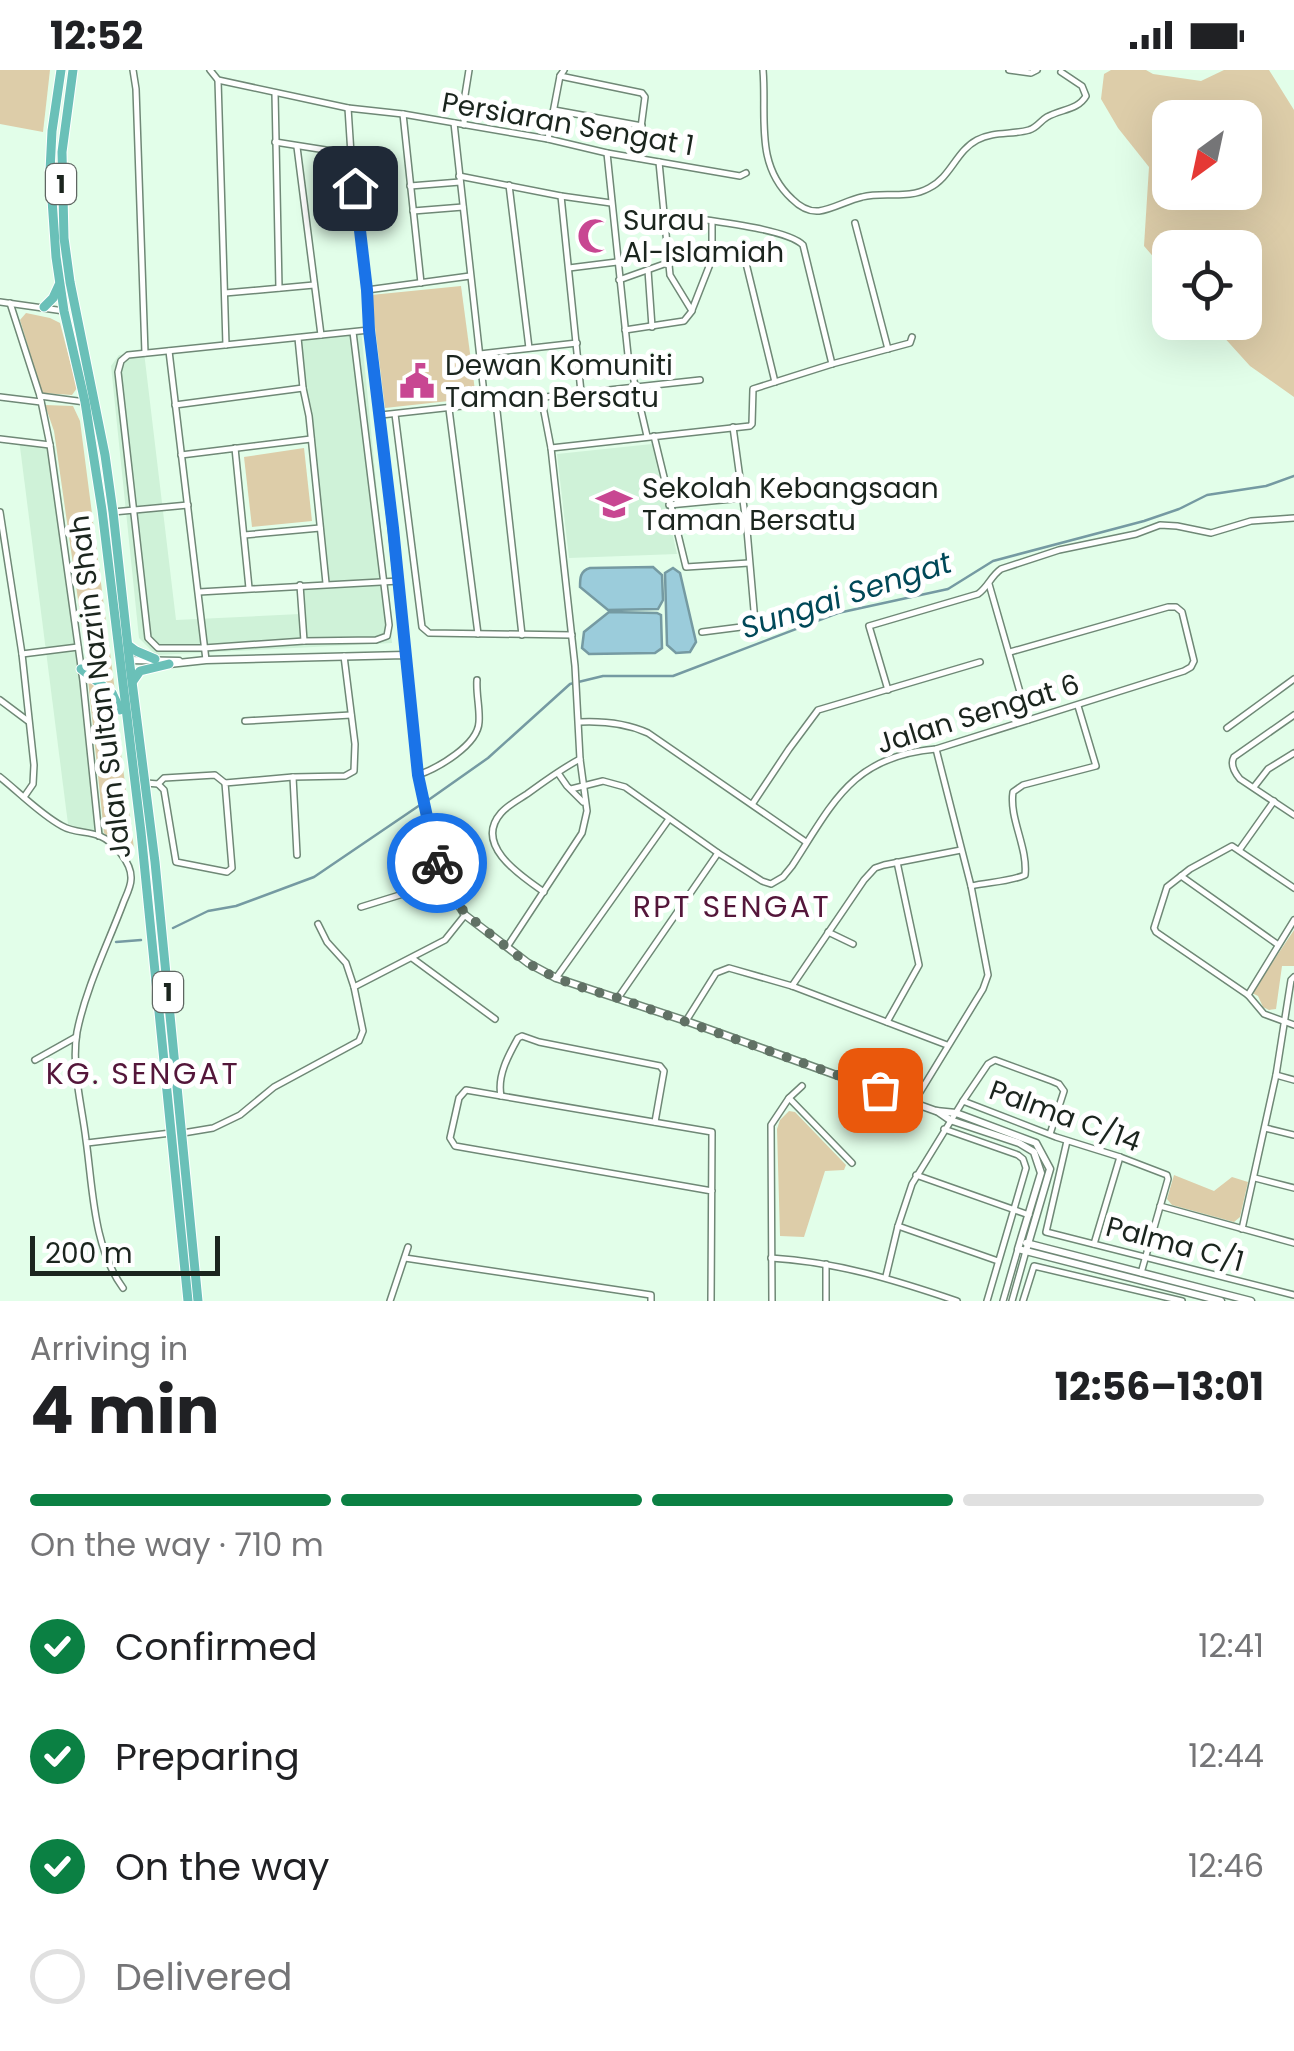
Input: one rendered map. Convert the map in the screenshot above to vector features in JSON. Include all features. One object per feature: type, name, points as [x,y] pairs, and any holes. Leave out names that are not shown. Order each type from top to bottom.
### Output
[{"type":"highway","name":"Jalan Sultan Nazrin Shah","points":[[61,70],[50,171],[54,239],[64,311],[95,458],[198,1301]]},
{"type":"highway","name":"1","points":[[73,70],[61,171],[64,238],[78,320]]},
{"type":"highway","points":[[44,307],[60,284]]},
{"type":"highway","points":[[74,299],[64,311],[78,320]]},
{"type":"highway","name":"Jalan Sultan Nazrin Shah","points":[[78,320],[114,512],[128,663],[151,826],[188,1301]]},
{"type":"highway","points":[[110,578],[128,663],[128,732]]},
{"type":"highway","points":[[128,645],[155,659]]},
{"type":"highway","points":[[132,684],[140,671],[175,663]]},
{"type":"highway","points":[[81,669],[116,697],[128,732]]},
{"type":"highway","points":[[151,826],[150,854],[144,862],[157,896]]},
{"type":"street","points":[[133,70],[145,353]]},
{"type":"street","points":[[210,70],[218,80],[226,345]]},
{"type":"street","points":[[464,125],[469,70]]},
{"type":"street","points":[[764,70],[769,167],[793,201],[805,210],[818,211],[867,196],[909,196],[920,192],[938,183],[974,142],[1004,132],[1029,130],[1051,115],[1081,103],[1086,96],[1082,86],[1059,70]]},
{"type":"street","points":[[1010,70],[1037,70]]},
{"type":"street","points":[[548,139],[562,73],[642,94],[645,98],[637,158]]},
{"type":"street","name":"Persiaran Sengat 1","points":[[218,80],[348,108],[548,139],[740,176],[746,173]]},
{"type":"street","points":[[275,93],[280,288]]},
{"type":"street","points":[[348,108],[418,775],[440,876],[466,915],[528,964],[556,978],[914,1102],[1034,1152],[1041,1172],[1012,1301]]},
{"type":"street","points":[[554,110],[642,126]]},
{"type":"street","points":[[403,114],[421,283]]},
{"type":"street","points":[[454,124],[486,403]]},
{"type":"street","points":[[275,142],[351,154]]},
{"type":"street","points":[[297,147],[321,335]]},
{"type":"street","points":[[607,152],[634,386],[686,567],[749,563]]},
{"type":"street","points":[[658,162],[667,263],[692,310]]},
{"type":"street","points":[[410,186],[460,179],[611,202]]},
{"type":"street","points":[[509,185],[529,348]]},
{"type":"street","points":[[561,196],[581,392]]},
{"type":"street","points":[[412,211],[462,207]]},
{"type":"street","points":[[664,214],[796,238],[803,245],[832,364]]},
{"type":"street","points":[[625,330],[684,321],[712,260],[712,222]]},
{"type":"street","points":[[856,224],[888,349]]},
{"type":"street","points":[[772,243],[745,251],[744,255],[775,382]]},
{"type":"street","points":[[569,268],[618,262]]},
{"type":"street","points":[[619,280],[667,263]]},
{"type":"street","points":[[648,270],[652,327]]},
{"type":"street","points":[[367,290],[470,276]]},
{"type":"street","points":[[225,293],[314,285]]},
{"type":"street","points":[[0,302],[64,311]]},
{"type":"street","points":[[10,303],[41,399],[50,446],[99,836]]},
{"type":"street","points":[[353,332],[389,625],[387,636],[376,640],[158,648],[148,638],[118,367],[128,355],[369,330]]},
{"type":"street","points":[[551,448],[751,426],[752,390],[910,343],[912,337]]},
{"type":"street","points":[[298,338],[326,584]]},
{"type":"street","points":[[480,354],[576,343]]},
{"type":"street","points":[[169,351],[206,660]]},
{"type":"street","points":[[381,416],[700,380]]},
{"type":"street","points":[[175,405],[303,388]]},
{"type":"street","points":[[507,948],[582,833],[586,817],[572,635],[542,396]]},
{"type":"street","points":[[0,397],[85,402]]},
{"type":"street","points":[[496,402],[522,634]]},
{"type":"street","points":[[448,408],[478,634]]},
{"type":"street","points":[[395,414],[424,630],[572,635]]},
{"type":"street","points":[[702,632],[750,626],[755,622],[732,427]]},
{"type":"street","points":[[0,439],[50,446]]},
{"type":"street","points":[[182,455],[311,439]]},
{"type":"street","points":[[235,448],[249,588]]},
{"type":"street","points":[[669,504],[743,498]]},
{"type":"street","points":[[114,512],[188,505]]},
{"type":"street","points":[[0,512],[22,654],[34,776],[24,797]]},
{"type":"street","points":[[888,690],[870,626],[978,594],[1001,569],[1059,550],[1160,526],[1211,533],[1251,521],[1294,518]]},
{"type":"street","points":[[244,534],[320,528]]},
{"type":"street","points":[[199,592],[399,581]]},
{"type":"street","points":[[988,584],[1028,720]]},
{"type":"street","points":[[300,585],[304,641]]},
{"type":"street","name":"Jalan Sengat 6","points":[[718,853],[767,883],[778,882],[842,792],[861,772],[900,755],[936,749],[1184,671],[1194,661],[1182,612],[1176,606],[1010,652]]},
{"type":"street","points":[[22,654],[78,647]]},
{"type":"street","points":[[128,663],[406,654]]},
{"type":"street","points":[[158,784],[164,778],[215,776],[225,782],[346,776],[354,771],[344,655]]},
{"type":"street","points":[[128,663],[155,659],[175,663]]},
{"type":"street","points":[[752,804],[814,714],[980,662]]},
{"type":"street","points":[[1227,728],[1294,679]]},
{"type":"street","points":[[418,775],[450,758],[477,733],[476,680]]},
{"type":"street","points":[[0,700],[28,721]]},
{"type":"street","points":[[970,886],[1025,875],[1012,792],[1023,785],[1096,766],[1078,705]]},
{"type":"street","points":[[245,721],[351,715]]},
{"type":"street","points":[[1294,715],[1232,761],[1235,774],[1294,815]]},
{"type":"street","points":[[580,722],[635,727],[808,842]]},
{"type":"street","points":[[914,1102],[988,975],[936,749]]},
{"type":"street","points":[[1254,787],[1268,769],[1294,753]]},
{"type":"street","points":[[544,892],[504,860],[493,831],[504,810],[580,759]]},
{"type":"street","points":[[558,772],[586,804]]},
{"type":"street","points":[[292,777],[297,855]]},
{"type":"street","points":[[0,778],[57,823],[69,830],[99,836],[126,861],[131,873],[76,1037],[77,1082],[98,1223],[112,1272],[123,1288]]},
{"type":"street","points":[[571,789],[603,781],[620,784],[718,853],[618,998]]},
{"type":"street","points":[[146,782],[158,784],[164,790],[176,862],[227,872],[232,868],[225,782]]},
{"type":"street","points":[[1240,850],[1274,801]]},
{"type":"street","points":[[556,978],[669,819]]},
{"type":"street","points":[[1294,888],[1232,846],[1164,890],[1154,928],[1248,995],[1264,1014],[1294,1024]]},
{"type":"street","points":[[792,986],[875,868],[960,850]]},
{"type":"street","points":[[126,861],[144,862]]},
{"type":"street","points":[[887,1022],[920,965],[896,862]]},
{"type":"street","points":[[361,907],[440,876]]},
{"type":"street","points":[[1181,876],[1277,944]]},
{"type":"street","points":[[354,987],[445,940],[466,915]]},
{"type":"street","points":[[1248,995],[1294,920]]},
{"type":"street","points":[[87,1144],[213,1128],[240,1115],[274,1087],[359,1041],[363,1030],[346,963],[327,942],[318,924]]},
{"type":"street","points":[[828,932],[853,944]]},
{"type":"street","points":[[412,958],[496,1019]]},
{"type":"street","points":[[686,1021],[716,974],[735,968],[947,1044]]},
{"type":"street","points":[[1242,1229],[1293,978]]},
{"type":"street","points":[[501,1096],[504,1066],[522,1036],[660,1066],[664,1072],[655,1122]]},
{"type":"street","points":[[35,1060],[76,1037]]},
{"type":"street","points":[[962,1100],[995,1060],[1052,1081],[1064,1091],[1050,1134]]},
{"type":"street","points":[[1276,1075],[1294,1080]]},
{"type":"street","points":[[772,1301],[770,1125],[802,1086]]},
{"type":"street","points":[[711,1301],[712,1191],[712,1132],[462,1092],[450,1138],[455,1146],[712,1191]]},
{"type":"street","points":[[789,1098],[852,1164]]},
{"type":"street","name":"Palma C/14","points":[[886,1276],[916,1175],[962,1100],[1167,1175],[1160,1206]]},
{"type":"street","points":[[952,1117],[1026,1138],[1042,1149],[1048,1162],[1049,1175],[1003,1301]]},
{"type":"street","points":[[1265,1128],[1294,1135]]},
{"type":"street","points":[[944,1129],[1024,1159],[1026,1168],[987,1301]]},
{"type":"street","name":"Palma C/1","points":[[1068,1140],[1046,1232],[1294,1295]]},
{"type":"street","points":[[1094,1244],[1120,1157]]},
{"type":"street","points":[[916,1175],[1029,1215]]},
{"type":"street","points":[[1254,1178],[1294,1188]]},
{"type":"street","points":[[1140,1276],[1160,1206],[1294,1242]]},
{"type":"street","points":[[898,1226],[998,1261]]},
{"type":"street","points":[[1023,1246],[1140,1276],[1186,1295],[1251,1301]]},
{"type":"street","points":[[390,1301],[408,1248]]},
{"type":"street","points":[[405,1258],[651,1295],[651,1301]]},
{"type":"street","points":[[771,1258],[886,1276],[957,1301]]},
{"type":"street","points":[[826,1264],[826,1301]]},
{"type":"street","points":[[1023,1301],[1034,1266],[1221,1301]]},
{"type":"shaded area","points":[[0,70],[50,70],[43,132],[0,124]]},
{"type":"shaded area","points":[[1111,70],[1146,70],[1201,81],[1224,70],[1269,70],[1294,110],[1294,397],[1250,366],[1226,340],[1262,340],[1262,230],[1152,230],[1152,255],[1144,246],[1149,167],[1101,99],[1104,74]]},
{"type":"shaded area","points":[[461,286],[476,398],[385,408],[371,295]]},
{"type":"shaded area","points":[[26,313],[60,323],[77,388],[72,395],[42,393],[20,320]]},
{"type":"shaded area","points":[[361,329],[392,643],[156,655],[139,638],[111,366],[119,355],[144,352],[176,620],[300,614],[299,585],[324,583],[297,337]]},
{"type":"shaded area","points":[[45,405],[73,406],[80,421],[115,691],[88,670],[54,431]]},
{"type":"shaded area","points":[[19,439],[55,446],[104,836],[68,824]]},
{"type":"shaded area","name":"Sekolah Kebangsaan Taman Bersatu","points":[[652,444],[677,554],[569,558],[557,454]]},
{"type":"shaded area","points":[[304,448],[312,521],[252,527],[244,457]]},
{"type":"shaded area","points":[[88,679],[114,703],[134,848],[131,855],[126,856],[104,833]]},
{"type":"shaded area","points":[[1294,930],[1294,966],[1282,966],[1276,1009],[1269,1010],[1252,993]]},
{"type":"shaded area","points":[[789,1111],[795,1112],[846,1165],[844,1170],[825,1171],[804,1237],[780,1236],[777,1129]]},
{"type":"shaded area","points":[[1174,1175],[1214,1191],[1232,1177],[1248,1182],[1240,1217],[1234,1222],[1172,1205],[1167,1199]]},
{"type":"water","points":[[653,567],[662,575],[663,600],[658,609],[608,610],[580,587],[582,573],[590,568]]},
{"type":"water","points":[[673,568],[680,573],[696,642],[690,652],[676,653],[667,645],[665,573]]},
{"type":"water","points":[[609,612],[661,615],[662,648],[655,653],[589,654],[582,648],[584,632]]},
{"type":"waterway","name":"Sungai Sengat","points":[[427,801],[488,758],[570,684],[603,676],[673,676],[838,613],[948,589],[993,561],[1144,521],[1207,495],[1266,486],[1294,476]]},
{"type":"waterway","name":"Sungai Sengat","points":[[173,928],[208,911],[236,906],[314,877],[420,805]]},
{"type":"waterway","name":"Sungai Sengat","points":[[116,942],[141,940]]},
{"type":"way so far","points":[[437,863],[447,890],[466,915],[543,972],[880,1090]]},
{"type":"place","name":"Surau Al-Islamiah","points":[[595,236]]},
{"type":"place","name":"Dewan Komuniti Taman Bersatu","points":[[417,381]]},
{"type":"place","name":"Sekolah Kebangsaan Taman Bersatu","points":[[614,504]]},
{"type":"district","name":"RPT SENGAT","points":[[732,906]]},
{"type":"district","name":"KG. SENGAT","points":[[143,1073]]},
{"type":"route","points":[[355,188],[418,775],[437,863]]}]
